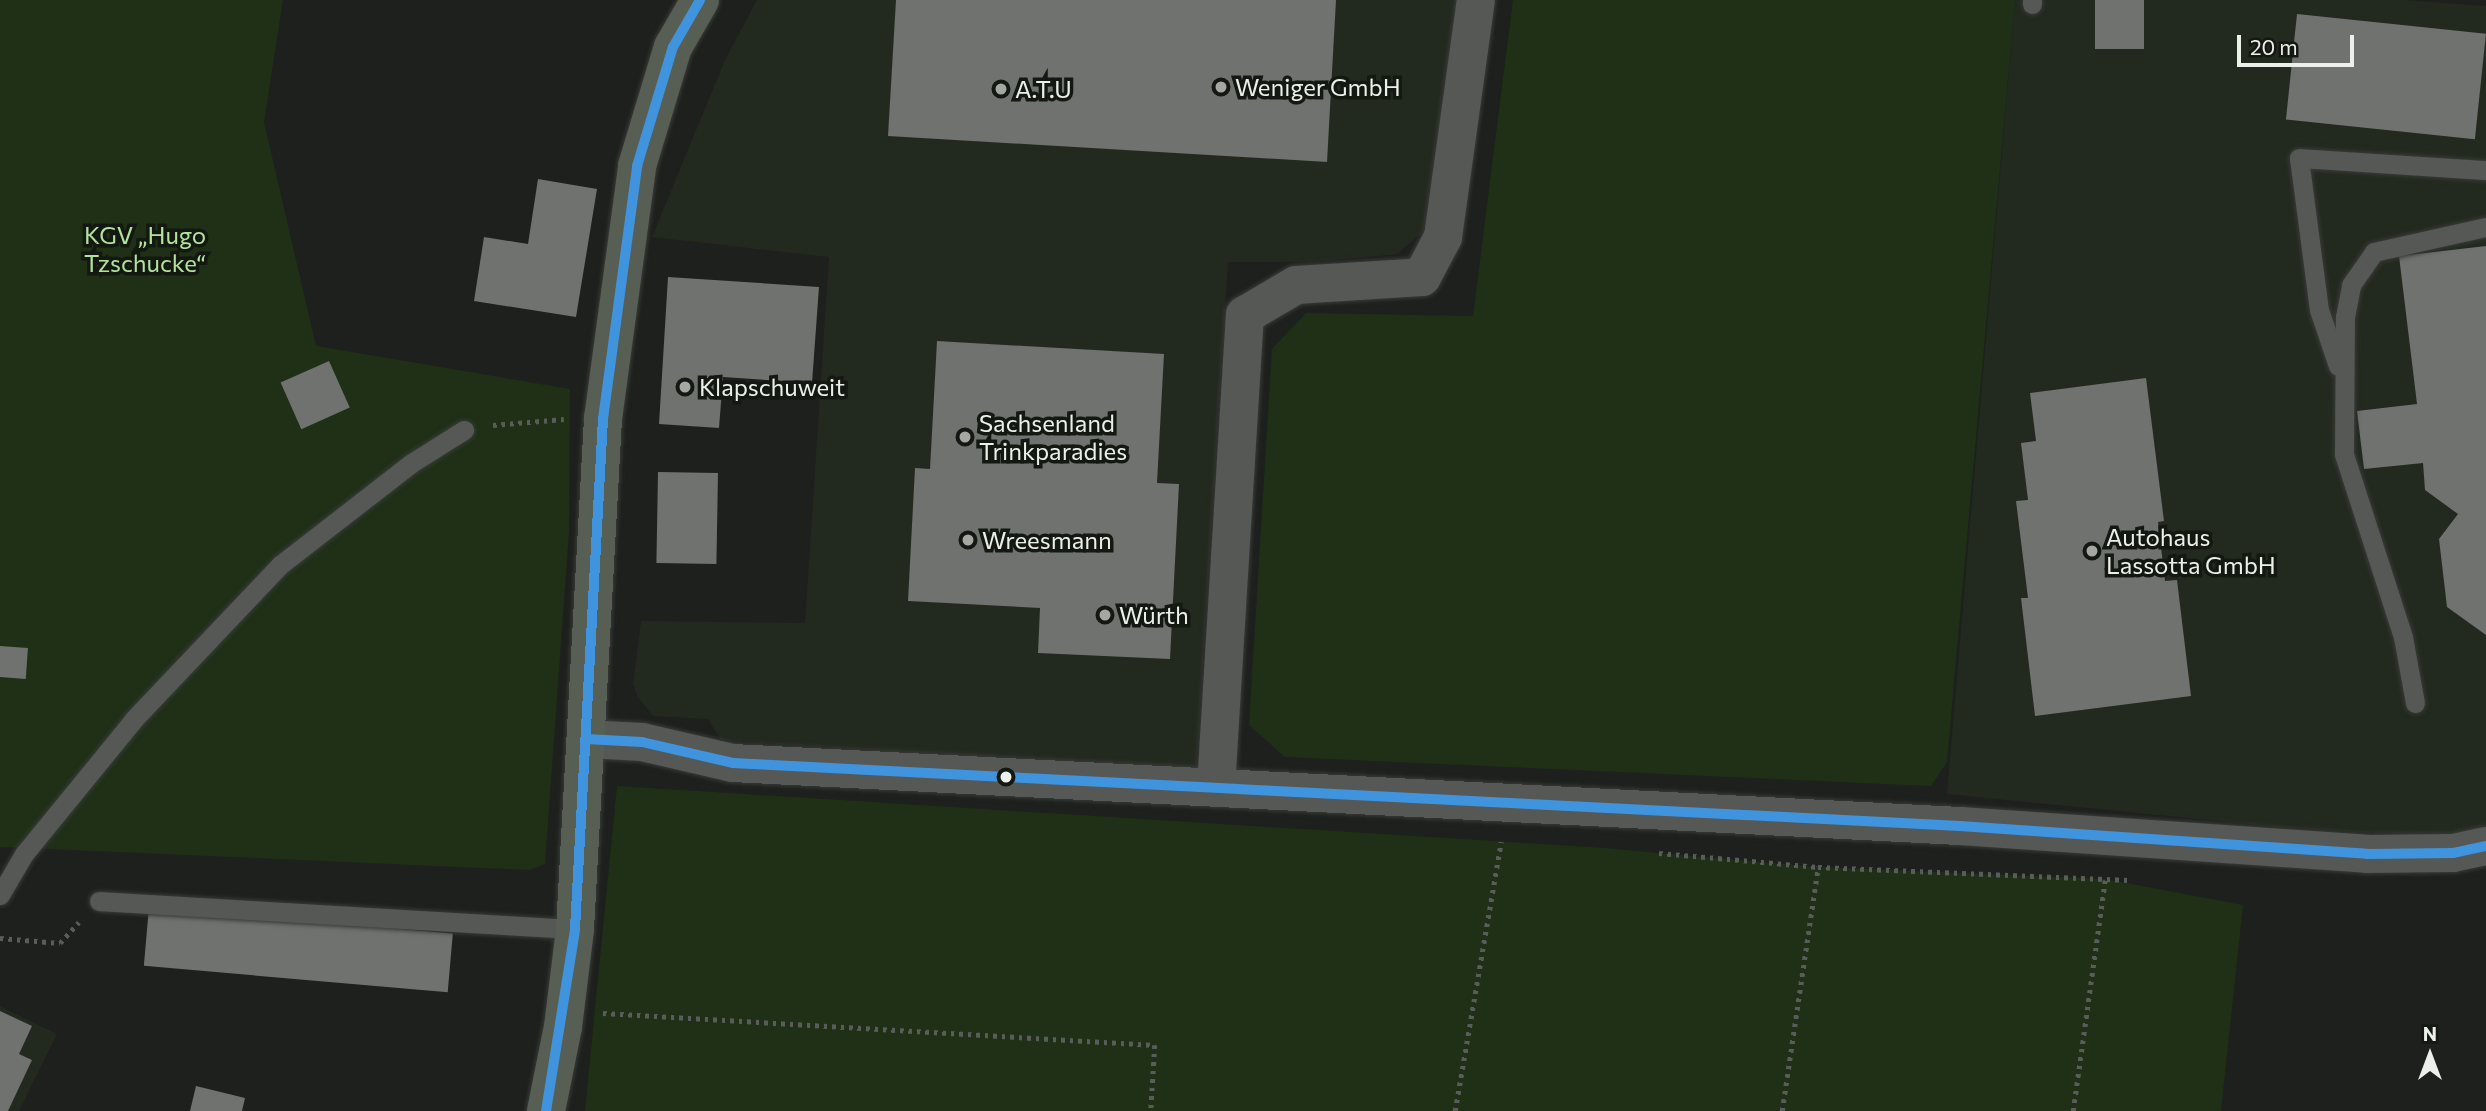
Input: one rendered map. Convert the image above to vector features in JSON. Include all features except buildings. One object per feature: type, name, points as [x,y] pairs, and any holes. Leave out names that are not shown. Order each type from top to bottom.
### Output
[{"type":"main road","points":[[546,1111],[575,929],[603,419],[638,166],[673,47],[700,0]]},
{"type":"street","points":[[1216,787],[1245,315],[1296,285],[1422,277],[1443,237],[1476,0]]},
{"type":"street","points":[[586,738],[642,742],[733,762],[1216,787],[2367,854],[2453,853],[2486,846]]},
{"type":"lane","points":[[2341,374],[2319,310],[2299,158],[2486,170]]},
{"type":"lane","points":[[2416,703],[2403,637],[2344,454],[2341,374],[2351,285],[2374,252],[2486,227]]},
{"type":"lane","points":[[0,895],[24,854],[134,719],[281,565],[410,464],[464,430]]},
{"type":"lane","points":[[99,901],[575,929]]},
{"type":"path","points":[[464,430],[538,419],[603,419]]},
{"type":"path","points":[[1455,1111],[1501,842]]},
{"type":"path","points":[[1782,1111],[1818,867]]},
{"type":"path","points":[[2073,1111],[2105,879]]},
{"type":"path","points":[[0,938],[60,943],[99,901]]},
{"type":"path","points":[[595,1013],[1155,1045],[1151,1111]]},
{"type":"shaded area","points":[[757,0],[1457,0],[1430,225],[1398,254],[1314,262],[1228,262],[1196,773],[721,740],[708,719],[653,716],[638,697],[633,684],[641,621],[805,623],[829,257],[652,237],[725,60]]},
{"type":"shaded area","points":[[2015,0],[2405,0],[2486,6],[2486,826],[2444,837],[2279,827],[1947,794]]},
{"type":"shaded area","points":[[0,1006],[57,1034],[19,1111],[0,1111]]},
{"type":"green space","name":"KGV „Hugo Tzschucke“","points":[[0,0],[283,0],[264,122],[316,346],[570,389],[569,531],[545,864],[530,870],[0,847]]},
{"type":"green space","points":[[1513,0],[2015,0],[1947,762],[1931,786],[1285,757],[1249,725],[1272,349],[1306,313],[1473,316]]},
{"type":"green space","points":[[617,786],[1604,848],[1818,867],[2105,879],[2243,905],[2221,1111],[585,1111]]},
{"type":"transit line","points":[[546,1111],[575,929],[603,419],[637,166],[673,47],[700,0]]},
{"type":"transit line","points":[[586,739],[642,742],[733,763],[1960,826],[2367,854],[2453,853],[2486,846]]},
{"type":"place","name":"Weniger GmbH","points":[[1221,87]]},
{"type":"place","name":"A.T.U","points":[[1001,89]]},
{"type":"place","name":"Klapschuweit","points":[[685,387]]},
{"type":"place","name":"Sachsenland Trinkparadies","points":[[965,437]]},
{"type":"place","name":"Wreesmann","points":[[968,540]]},
{"type":"place","name":"Autohaus Lassotta GmbH","points":[[2092,551]]},
{"type":"place","name":"Würth","points":[[1105,615]]}]
